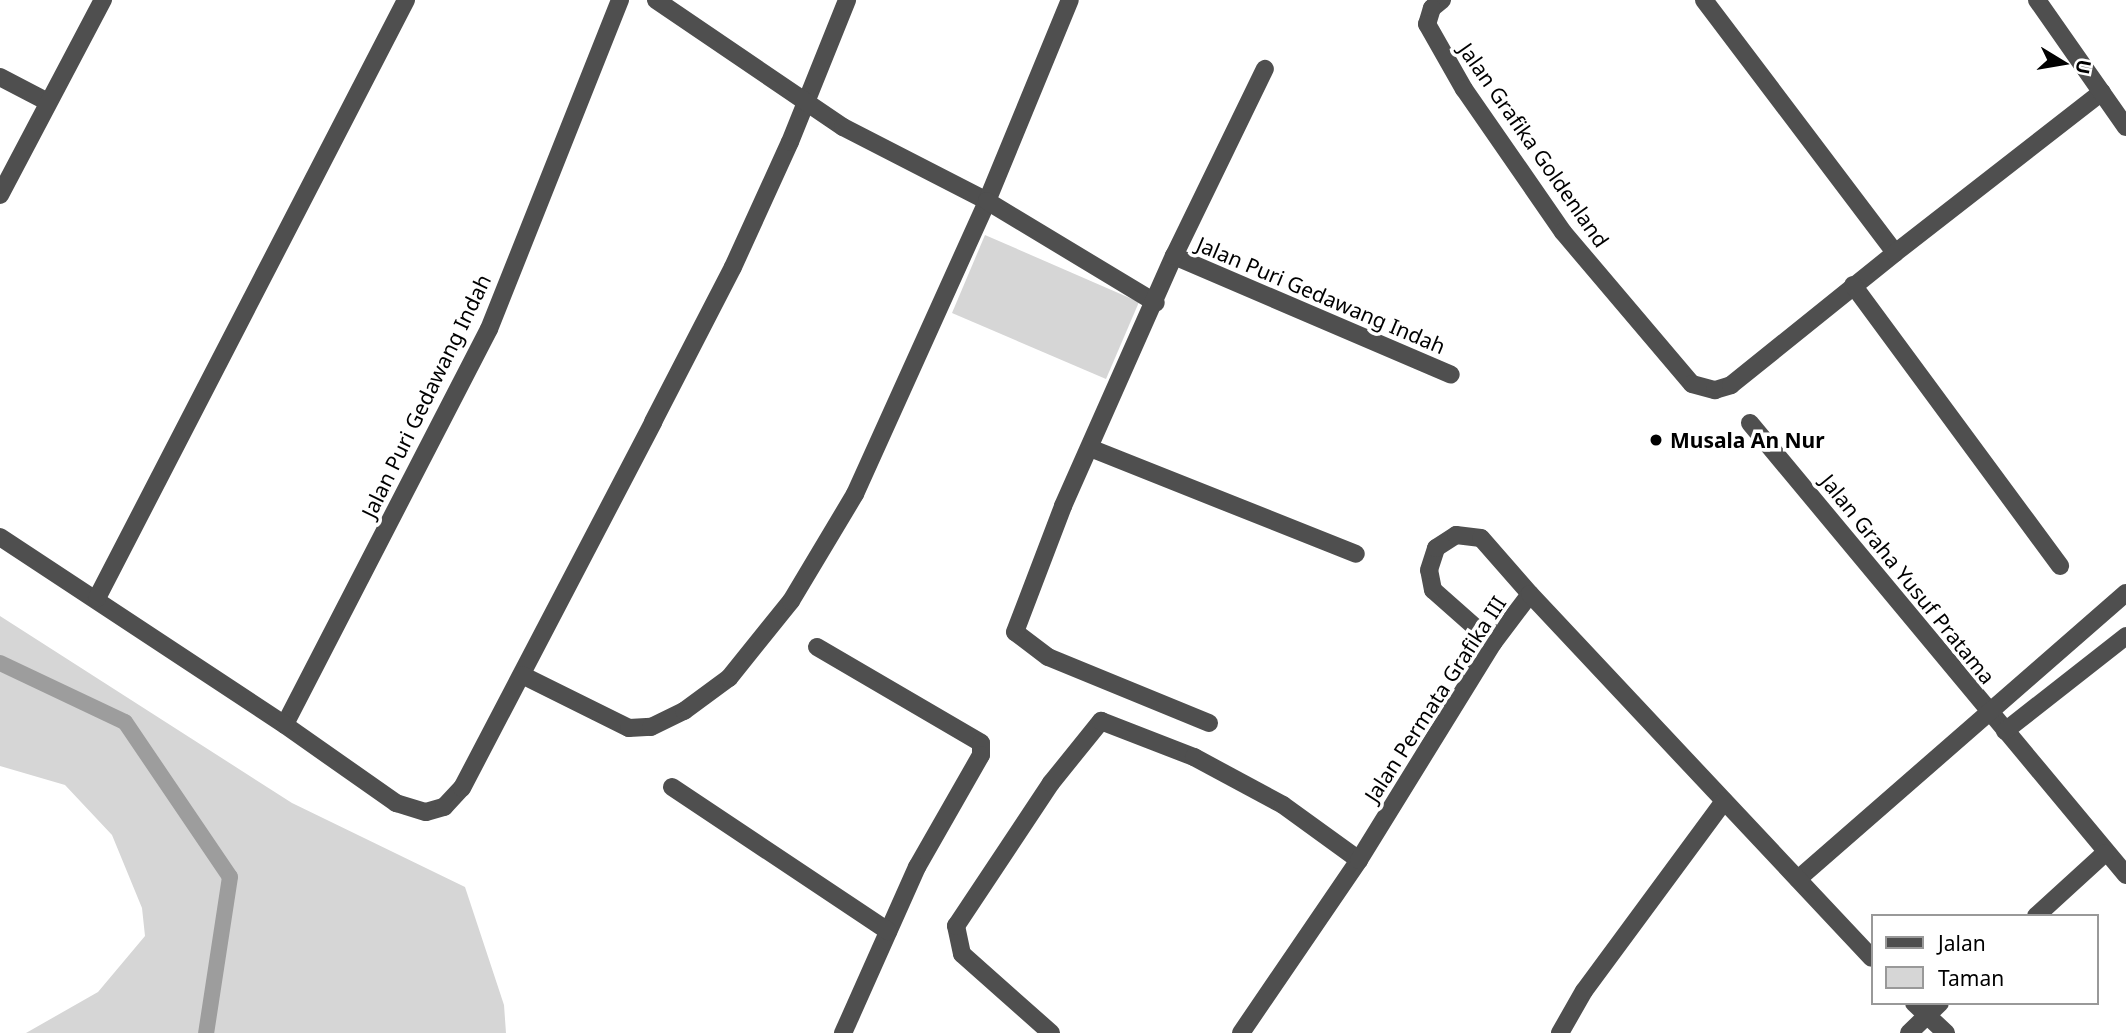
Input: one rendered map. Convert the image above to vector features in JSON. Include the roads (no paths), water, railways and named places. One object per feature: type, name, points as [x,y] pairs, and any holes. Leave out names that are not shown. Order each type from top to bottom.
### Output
[{"type":"street","points":[[0,195],[103,0]]},
{"type":"street","points":[[97,598],[406,0]]},
{"type":"street","name":"Jalan Puri Gedawang Indah","points":[[285,725],[489,329],[620,0]]},
{"type":"street","points":[[656,0],[843,127],[987,201],[1156,303]]},
{"type":"street","points":[[0,537],[97,598],[396,803],[426,812],[444,807],[462,788],[733,267],[847,0]]},
{"type":"street","points":[[522,675],[629,728],[652,727],[684,711],[729,678],[791,601],[855,494],[987,201],[1070,0]]},
{"type":"street","name":"Jalan Grafika Goldenland","points":[[1442,0],[1432,8],[1427,24],[1464,89],[1563,232],[1692,384],[1715,390],[1731,385],[1853,285],[2102,92]]},
{"type":"street","points":[[1704,0],[1895,253]]},
{"type":"street","points":[[2037,0],[2126,127]]},
{"type":"street","name":"Jalan Puri Gedawang Indah","points":[[1209,723],[1048,657],[1015,632],[1090,448],[1156,303],[1174,256],[1265,69]]},
{"type":"street","points":[[0,77],[48,102]]},
{"type":"street","name":"Jalan Puri Gedawang Indah","points":[[1174,256],[1451,375]]},
{"type":"street","points":[[1853,285],[2060,566]]},
{"type":"street","name":"Jalan Graha Yusuf Pratama","points":[[1750,423],[2126,876]]},
{"type":"street","points":[[1090,448],[1356,554]]},
{"type":"street","points":[[1493,643],[1433,590],[1429,570],[1436,548],[1456,535],[1480,538],[1530,594]]},
{"type":"street","points":[[1798,878],[2126,593]]},
{"type":"street","name":"Jalan Permata Grafika III","points":[[1241,1033],[1359,860],[1493,643],[1530,594],[1870,956]]},
{"type":"street","points":[[2005,732],[2126,636]]},
{"type":"street","points":[[817,647],[981,743],[981,755],[917,867],[843,1033]]},
{"type":"street","points":[[1051,1033],[961,954],[956,926],[1051,783],[1101,721],[1194,757],[1283,805],[1359,860]]},
{"type":"street","points":[[672,787],[888,931]]},
{"type":"street","points":[[1560,1033],[1584,990],[1724,801]]},
{"type":"street","points":[[2038,914],[2105,853]]},
{"type":"street","points":[[1909,1033],[1920,1010],[1946,1033]]},
{"type":"waterway","points":[[0,663],[125,722],[230,877],[206,1033]]},
{"type":"place","name":"Musala An Nur","points":[[1656,440]]}]
